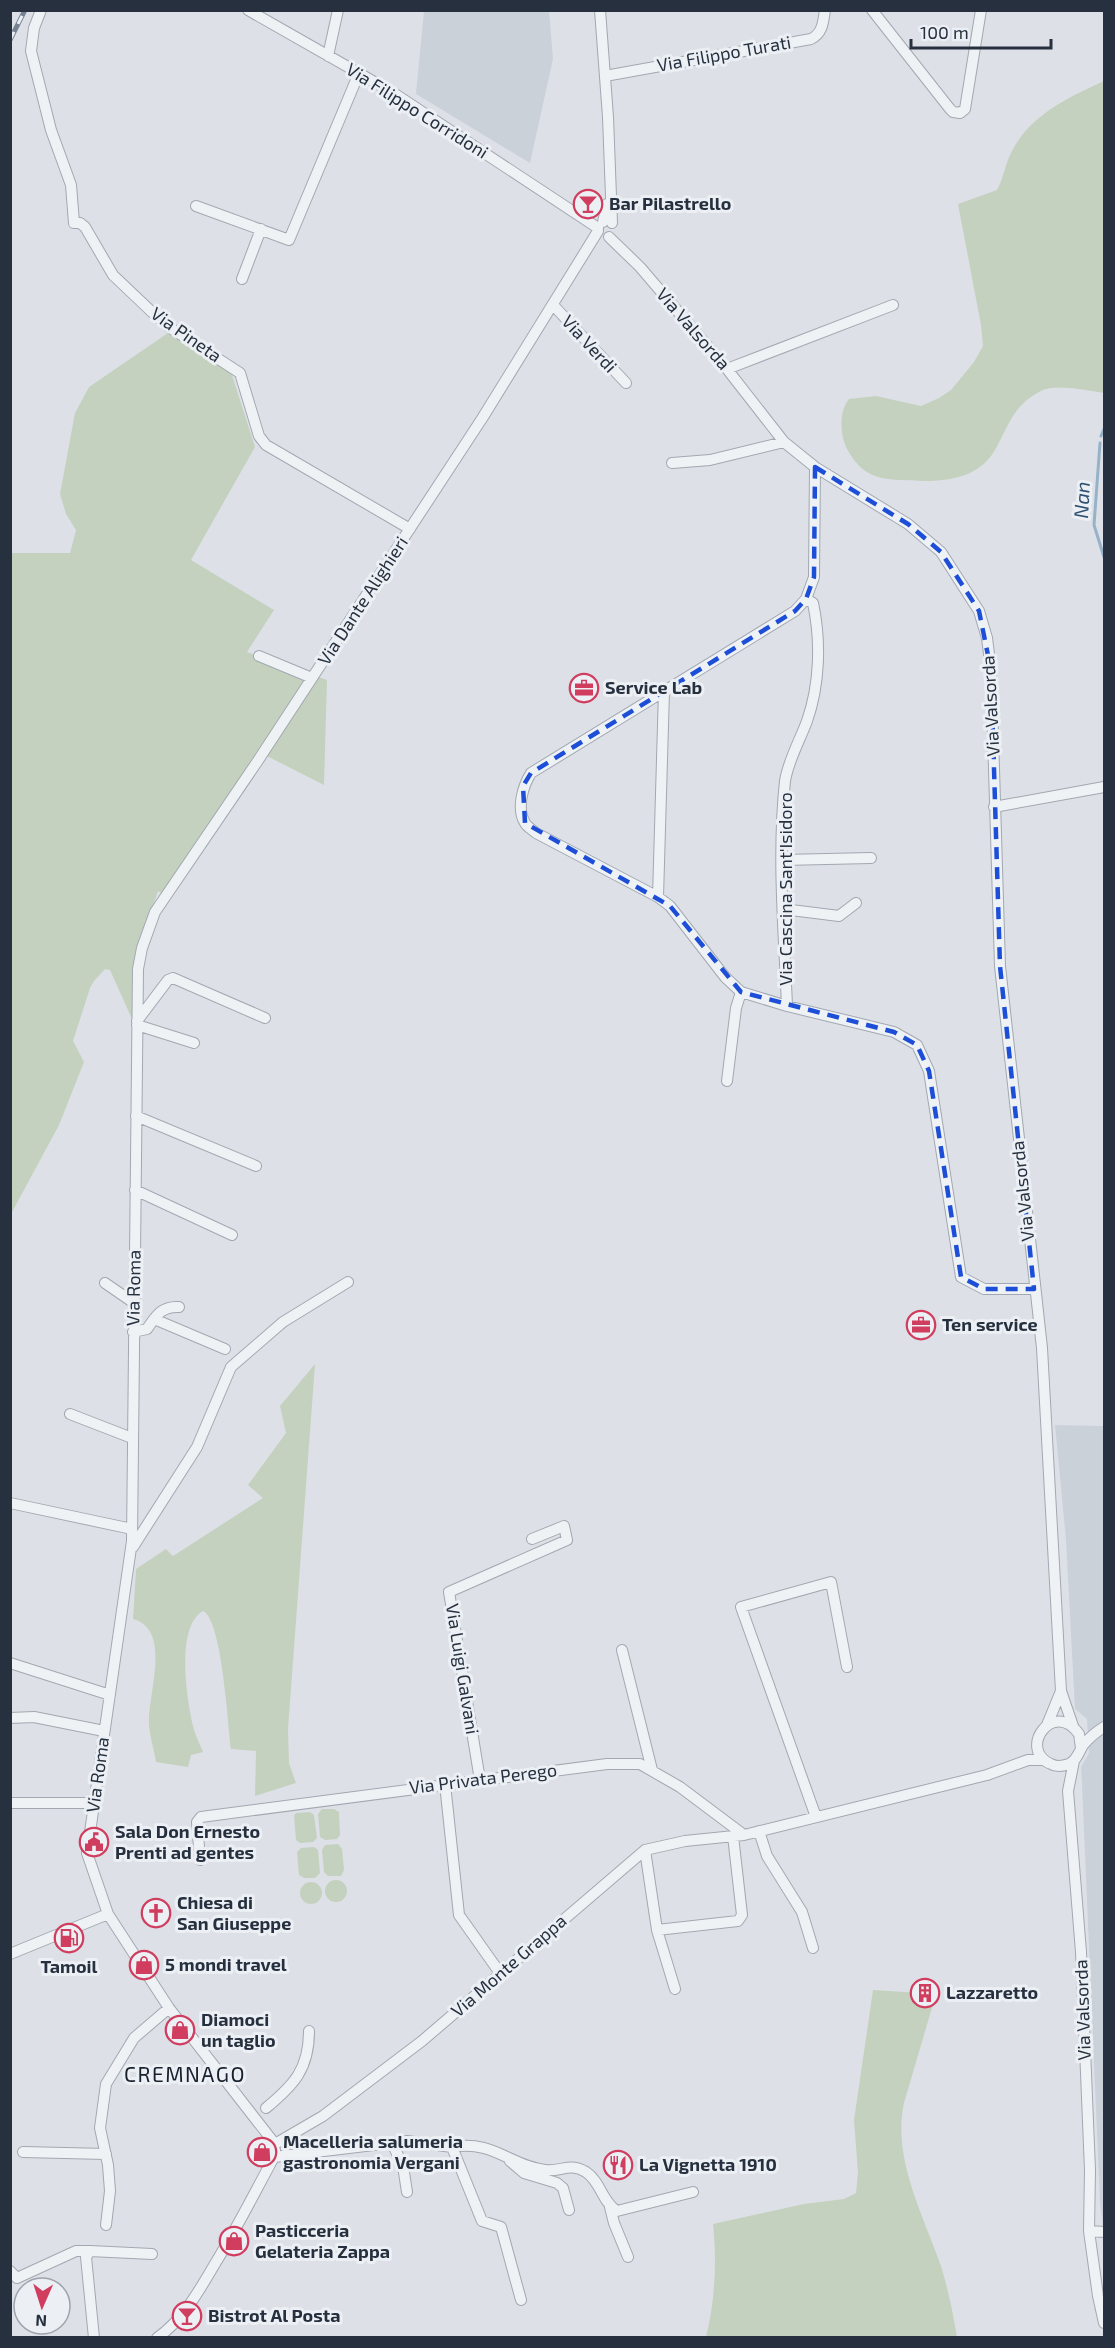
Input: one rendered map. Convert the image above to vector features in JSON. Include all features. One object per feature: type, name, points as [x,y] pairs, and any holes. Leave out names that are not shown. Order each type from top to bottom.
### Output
[{"type":"street","name":"Via Pineta","points":[[41,10],[34,28],[31,51],[51,130],[71,185],[74,223],[80,223],[85,227],[113,275],[153,313],[169,327],[240,373],[259,436],[266,445],[410,529]]},
{"type":"street","name":"Via Filippo Corridoni","points":[[248,10],[392,92],[582,218],[605,229]]},
{"type":"street","points":[[328,56],[338,10]]},
{"type":"street","points":[[600,10],[608,117],[609,192],[605,229]]},
{"type":"street","name":"Via Filippo Turati","points":[[605,76],[811,39],[822,27],[825,10]]},
{"type":"street","points":[[872,10],[953,112],[960,113],[965,109],[981,10]]},
{"type":"street","points":[[196,206],[290,240],[359,73]]},
{"type":"street","points":[[242,279],[261,229]]},
{"type":"street","name":"Via Dante Alighieri","points":[[142,948],[155,912],[410,529],[584,254],[605,229]]},
{"type":"street","name":"Via Valsorda","points":[[605,229],[727,369],[784,442],[815,467],[908,524],[941,552],[979,611],[987,638],[992,670],[1000,966],[1042,1348],[1061,1691],[1074,1727]]},
{"type":"street","name":"Via Verdi","points":[[553,305],[626,383]]},
{"type":"street","points":[[727,369],[893,305]]},
{"type":"street","points":[[672,463],[710,460],[784,442]]},
{"type":"street","points":[[787,1006],[741,992],[725,977],[670,906],[657,897],[536,833],[525,823],[522,806],[523,786],[531,773],[795,611],[806,599],[814,577],[815,467]]},
{"type":"street","name":"Via Cascina Sant'Isidoro","points":[[806,599],[813,603],[817,622],[817,682],[808,717],[786,778],[782,860],[787,1006],[894,1032],[917,1045],[929,1071],[961,1277],[984,1289],[1034,1289]]},
{"type":"street","points":[[259,656],[312,678]]},
{"type":"street","points":[[657,897],[664,691]]},
{"type":"street","points":[[994,807],[1104,787]]},
{"type":"street","points":[[782,860],[871,858]]},
{"type":"street","points":[[783,909],[839,916],[856,903]]},
{"type":"street","name":"Via Roma","points":[[142,948],[138,969],[137,1023],[131,1550],[87,1853],[108,1914],[169,2008],[275,2144]]},
{"type":"street","points":[[194,1043],[137,1023],[168,980],[173,978],[264,1018]]},
{"type":"street","points":[[727,1081],[736,1008],[741,992]]},
{"type":"street","points":[[136,1116],[256,1166]]},
{"type":"street","points":[[135,1190],[232,1235]]},
{"type":"street","points":[[131,1550],[197,1447],[231,1367],[284,1322],[348,1282]]},
{"type":"street","points":[[105,1283],[134,1303]]},
{"type":"street","points":[[133,1332],[147,1329],[160,1311],[170,1307],[179,1307]]},
{"type":"street","points":[[154,1319],[225,1350]]},
{"type":"street","points":[[70,1414],[132,1438]]},
{"type":"street","points":[[10,1503],[132,1529]]},
{"type":"street","name":"Via Luigi Galvani","points":[[480,1780],[449,1592],[567,1540],[564,1526],[532,1539]]},
{"type":"street","points":[[816,1817],[741,1607],[831,1582],[847,1667]]},
{"type":"street","points":[[622,1650],[651,1770]]},
{"type":"street","points":[[10,1663],[110,1695]]},
{"type":"street","name":"Via Valsorda","points":[[1047,1725],[1057,1706],[1061,1691]]},
{"type":"street","points":[[10,1718],[34,1717],[104,1731]]},
{"type":"street","points":[[1061,1721],[1084,1732],[1101,1729],[1081,1748],[1074,1761],[1061,1766],[1049,1763],[1037,1744],[1042,1730],[1047,1725],[1061,1721]]},
{"type":"street","points":[[1074,1727],[1079,1734],[1081,1748]]},
{"type":"street","name":"Via Monte Grappa","points":[[1019,1763],[1037,1744]]},
{"type":"street","name":"Via Monte Grappa","points":[[275,2144],[323,2116],[422,2041],[645,1850],[685,1841],[759,1831],[993,1774],[1028,1760],[1049,1763]]},
{"type":"street","name":"Via Valsorda","points":[[1074,1761],[1068,1791],[1081,1952],[1090,2170],[1089,2230],[1104,2323]]},
{"type":"street","name":"Via Valsorda","points":[[1049,1763],[1068,1791]]},
{"type":"street","name":"Via Privata Perego","points":[[200,1860],[197,1822],[201,1817],[607,1764],[640,1764],[680,1787],[739,1835]]},
{"type":"street","points":[[445,1784],[459,1915],[500,1973]]},
{"type":"street","points":[[10,1803],[19,1805],[94,1803]]},
{"type":"street","points":[[759,1831],[766,1856],[802,1912],[813,1948]]},
{"type":"street","points":[[657,1930],[741,1919],[739,1835]]},
{"type":"street","points":[[645,1850],[657,1930],[675,1989]]},
{"type":"street","points":[[10,1954],[108,1914]]},
{"type":"street","points":[[106,2225],[110,2191],[106,2154],[100,2128],[106,2084],[134,2038],[169,2008]]},
{"type":"street","points":[[266,2108],[287,2092],[297,2080],[309,2049],[309,2031]]},
{"type":"street","points":[[274,2157],[407,2141],[452,2147],[470,2144],[486,2147],[544,2170],[570,2166],[585,2172],[596,2180],[610,2207],[628,2257]]},
{"type":"street","points":[[392,2143],[403,2166],[407,2192]]},
{"type":"street","points":[[157,2337],[170,2333],[198,2292],[238,2225],[274,2157],[275,2144]]},
{"type":"street","points":[[452,2147],[482,2221],[501,2227],[521,2300]]},
{"type":"street","points":[[23,2152],[106,2154]]},
{"type":"street","points":[[505,2156],[524,2173],[563,2187],[569,2210]]},
{"type":"street","points":[[610,2207],[621,2211],[693,2192]]},
{"type":"street","points":[[1089,2230],[1104,2232]]},
{"type":"street","points":[[10,2271],[17,2278],[76,2251],[152,2254]]},
{"type":"street","points":[[90,2251],[86,2257],[94,2337]]},
{"type":"highlighted area","points":[[815,467],[908,524],[941,552],[979,611],[991,670],[1000,966],[1034,1289],[984,1289],[961,1277],[929,1071],[917,1045],[894,1032],[741,992],[670,906],[525,823],[523,786],[531,773],[795,611],[806,599],[814,577]]},
{"type":"shaded area","points":[[424,11],[549,11],[553,59],[530,163],[416,94]]},
{"type":"shaded area","points":[[1055,1425],[1104,1426],[1104,2235],[1100,2202],[1081,1767],[1089,1753],[1087,1719],[1075,1709],[1066,1540]]},
{"type":"green space","points":[[1104,81],[1104,393],[1072,388],[1041,391],[1018,409],[987,461],[965,475],[940,480],[913,481],[874,476],[856,463],[844,441],[842,416],[849,399],[876,396],[921,406],[951,390],[974,362],[983,346],[958,204],[997,190],[1010,156],[1029,127],[1064,101]]},
{"type":"green space","points":[[168,333],[232,375],[255,447],[191,560],[274,610],[247,652],[327,680],[324,785],[257,751],[164,895],[158,891],[134,968],[132,1019],[110,970],[105,969],[90,988],[73,1041],[84,1062],[59,1125],[11,1214],[11,553],[70,553],[76,530],[66,514],[60,494],[75,413],[89,387]]},
{"type":"green space","points":[[315,1364],[288,1729],[289,1763],[296,1783],[255,1796],[256,1751],[231,1749],[219,1652],[210,1618],[203,1611],[194,1619],[189,1632],[185,1665],[191,1714],[195,1733],[203,1752],[191,1755],[188,1767],[156,1762],[149,1725],[155,1649],[152,1636],[145,1625],[133,1619],[136,1569],[166,1549],[173,1556],[263,1498],[248,1485],[286,1433],[280,1406]]},
{"type":"green space","points":[[322,1809],[334,1809],[339,1812],[340,1835],[337,1839],[325,1840],[320,1837],[318,1814]]},
{"type":"green space","points":[[310,1812],[314,1815],[317,1838],[313,1842],[300,1843],[296,1840],[294,1816],[296,1813]]},
{"type":"green space","points":[[338,1844],[342,1849],[344,1870],[341,1876],[328,1876],[324,1872],[322,1850],[325,1845]]},
{"type":"green space","points":[[314,1847],[318,1850],[320,1873],[315,1878],[304,1878],[299,1875],[297,1852],[301,1848]]},
{"type":"green space","points":[[336,1880],[344,1883],[347,1891],[344,1899],[336,1902],[328,1899],[325,1891],[328,1883]]},
{"type":"green space","points":[[311,1882],[319,1885],[322,1893],[319,1901],[311,1904],[303,1901],[300,1893],[303,1885]]},
{"type":"green space","points":[[873,1990],[936,1994],[904,2103],[901,2124],[902,2144],[911,2186],[944,2275],[957,2337],[706,2337],[714,2281],[713,2224],[804,2204],[844,2199],[856,2193],[858,2173],[854,2120]]},
{"type":"waterway","name":"Nan","points":[[1101,436],[1104,429]]},
{"type":"waterway","name":"Nan","points":[[1100,443],[1094,525],[1104,557]]},
{"type":"railway","points":[[10,40],[25,10]]},
{"type":"place","name":"Bar Pilastrello","points":[[588,204]]},
{"type":"place","name":"Service Lab","points":[[584,688]]},
{"type":"place","name":"Ten service","points":[[921,1325]]},
{"type":"place","name":"Sala Don Ernesto Prenti ad gentes","points":[[94,1842]]},
{"type":"place","name":"Chiesa di San Giuseppe","points":[[156,1913]]},
{"type":"place","name":"Tamoil","points":[[69,1938]]},
{"type":"place","name":"5 mondi travel","points":[[144,1965]]},
{"type":"place","name":"Lazzaretto","points":[[925,1993]]},
{"type":"place","name":"Diamoci un taglio","points":[[180,2030]]},
{"type":"place","name":"Macelleria salumeria gastronomia Vergani","points":[[262,2152]]},
{"type":"place","name":"La Vignetta 1910","points":[[618,2165]]},
{"type":"place","name":"Pasticceria Gelateria Zappa","points":[[234,2241]]},
{"type":"place","name":"Bistrot Al Posta","points":[[187,2316]]},
{"type":"district","name":"CREMNAGO","points":[[185,2075]]}]
